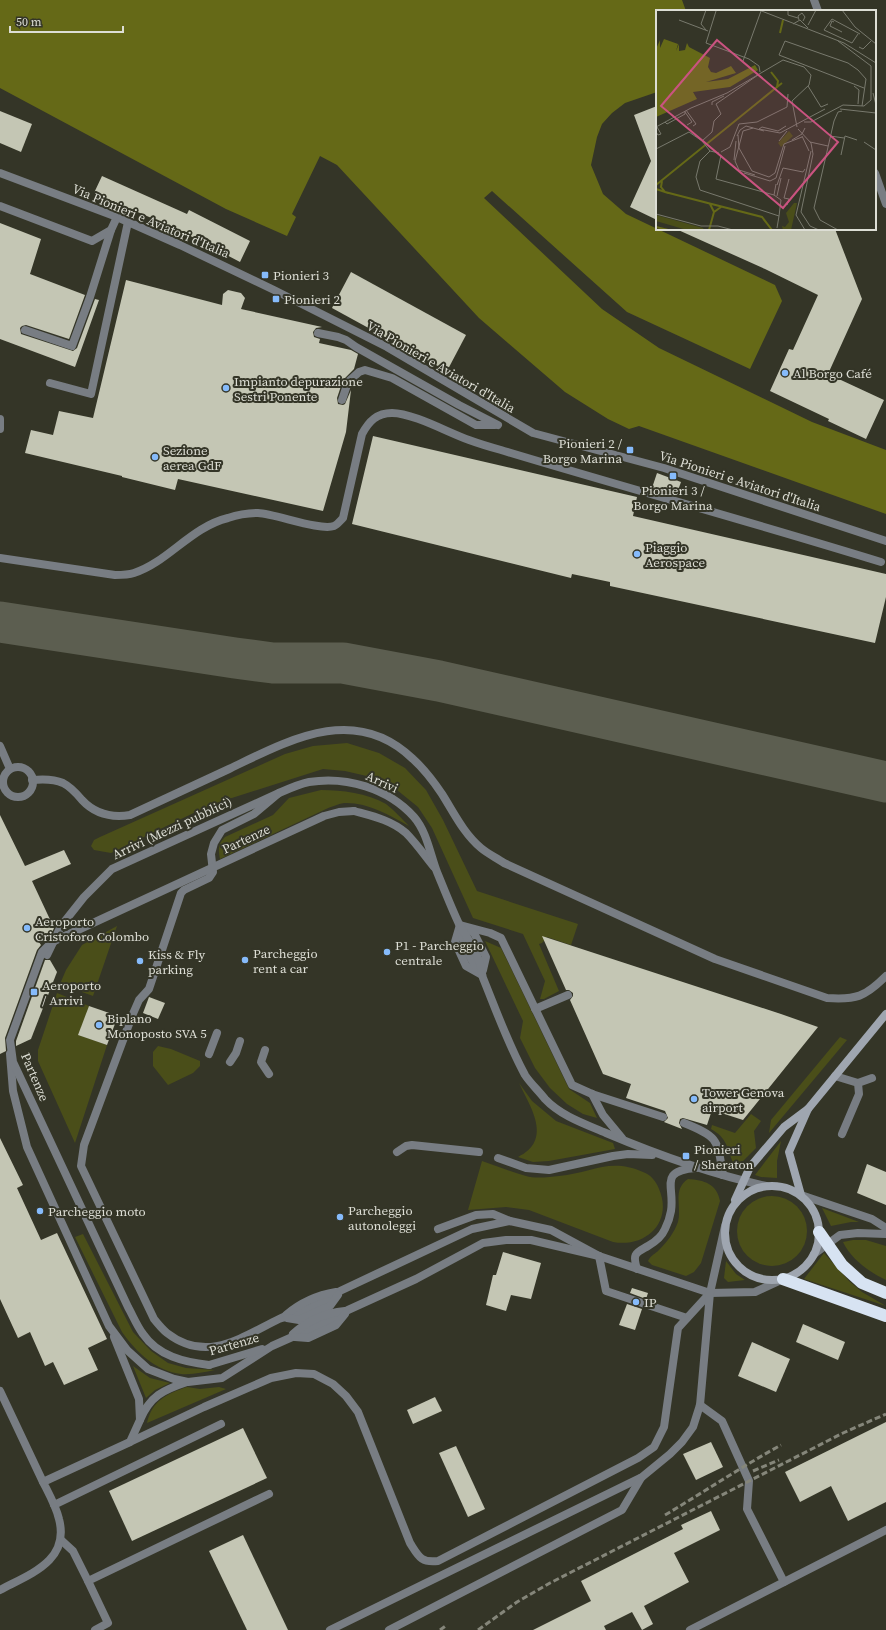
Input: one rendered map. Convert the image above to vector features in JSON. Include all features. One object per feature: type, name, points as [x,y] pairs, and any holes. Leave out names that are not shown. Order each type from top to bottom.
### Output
[{"type":"highway","points":[[819,1232],[842,1265],[862,1283],[886,1293]]},
{"type":"highway","points":[[783,1279],[886,1316]]},
{"type":"street","points":[[814,0],[818,10]]},
{"type":"street","name":"Via Pionieri e Aviatori d'Italia","points":[[0,173],[117,217],[274,290],[387,347],[533,432],[664,468],[886,541]]},
{"type":"street","points":[[876,176],[886,204]]},
{"type":"street","points":[[0,206],[92,241],[111,230]]},
{"type":"street","points":[[25,330],[72,346],[90,297],[111,230],[117,217]]},
{"type":"street","points":[[50,383],[91,394],[128,222]]},
{"type":"street","points":[[318,333],[346,340],[431,394],[476,425],[498,425],[504,416]]},
{"type":"street","points":[[342,400],[348,382],[359,372],[365,370],[392,378],[431,394]]},
{"type":"street","points":[[0,558],[115,575],[132,574],[158,561],[205,527],[228,518],[258,513],[322,527],[334,526],[343,518],[362,434],[369,422],[380,414],[394,413],[416,418],[470,440],[644,493],[757,524],[881,562]]},
{"type":"street","points":[[0,419],[0,429]]},
{"type":"street","points":[[32,780],[44,779],[64,783],[88,806],[101,813],[116,817],[130,815],[284,743],[314,733],[342,730],[367,732],[395,744],[414,759],[442,795],[466,832],[481,848],[504,863],[715,959],[827,998],[845,999],[859,997],[873,989],[886,976]]},
{"type":"street","points":[[0,746],[10,769]]},
{"type":"street","points":[[22,768],[31,775],[32,787],[26,794],[20,797],[4,795],[3,782],[6,773],[10,769],[22,768]]},
{"type":"street","name":"Arrivi","points":[[279,793],[307,782],[332,779],[354,783],[377,791],[397,802],[415,818],[427,841],[436,871]]},
{"type":"street","points":[[279,793],[254,814],[222,830],[214,843],[211,854],[212,875],[181,893],[149,989],[139,1000],[84,1145],[81,1166],[154,1319],[166,1333],[182,1342],[212,1348],[226,1344],[282,1318],[326,1300],[340,1291],[472,1229],[510,1221]]},
{"type":"street","name":"Arrivi (Mezzi pubblici)","points":[[47,955],[61,926],[84,897],[112,869],[279,793]]},
{"type":"street","name":"Partenze","points":[[272,1346],[209,1365],[180,1360],[161,1352],[144,1335],[125,1300],[13,1062],[10,1040],[42,952],[52,942],[324,816],[339,812],[354,811],[376,817],[390,823],[405,833],[436,871]]},
{"type":"street","points":[[436,871],[460,925],[474,933],[486,957],[482,975],[505,1033],[526,1076],[547,1101],[571,1118],[663,1156],[744,1181],[766,1186],[788,1188],[801,1195],[872,1220],[886,1228]]},
{"type":"street","points":[[460,925],[455,942],[466,966],[482,975]]},
{"type":"street","points":[[460,925],[490,933],[502,938],[572,1085],[592,1094],[663,1117]]},
{"type":"street","points":[[535,1009],[568,995]]},
{"type":"street","points":[[330,1630],[642,1477],[682,1442],[693,1427],[700,1405],[710,1293],[725,1226],[729,1212],[750,1167],[784,1127],[808,1108],[886,1014]]},
{"type":"street","points":[[209,1054],[217,1033]]},
{"type":"street","points":[[230,1062],[240,1041]]},
{"type":"street","points":[[12,1048],[10,1056],[13,1091],[27,1148],[109,1326],[138,1399],[140,1420]]},
{"type":"street","points":[[266,1050],[261,1062],[269,1074]]},
{"type":"street","points":[[835,1076],[858,1083],[872,1078]]},
{"type":"street","points":[[842,1134],[859,1094],[858,1083]]},
{"type":"street","points":[[592,1094],[603,1115],[624,1140]]},
{"type":"street","points":[[130,1442],[145,1408],[154,1398],[168,1388],[188,1382],[222,1378],[272,1346],[290,1337],[302,1326],[333,1312],[348,1310],[416,1279],[483,1243],[506,1240],[531,1240],[600,1256],[710,1293],[755,1292],[800,1271],[809,1262],[819,1241],[818,1222],[812,1208],[801,1195],[789,1152],[808,1108]]},
{"type":"street","points":[[684,1123],[705,1131],[712,1136],[719,1150],[723,1175]]},
{"type":"street","points":[[397,1152],[406,1146],[412,1145],[479,1152]]},
{"type":"street","points":[[498,1158],[526,1168],[549,1170],[628,1154],[663,1156]]},
{"type":"street","points":[[637,1269],[634,1261],[635,1255],[639,1250],[648,1247],[656,1240],[663,1233],[668,1223],[671,1210],[669,1188],[671,1178],[679,1171],[701,1168]]},
{"type":"street","points":[[729,1212],[743,1195],[754,1189],[766,1186]]},
{"type":"street","points":[[438,1229],[476,1215],[493,1214],[510,1221],[551,1230],[600,1256]]},
{"type":"street","points":[[725,1226],[725,1241],[728,1252],[742,1269],[751,1276],[761,1279],[783,1279]]},
{"type":"street","points":[[814,1254],[840,1235],[858,1233],[886,1234]]},
{"type":"street","points":[[600,1256],[606,1291],[687,1318]]},
{"type":"street","points":[[43,1482],[204,1407],[271,1378],[296,1373],[314,1374],[333,1384],[346,1396],[358,1412],[410,1543],[418,1555],[427,1562],[438,1561],[638,1458],[654,1447],[664,1427],[678,1328],[710,1293]]},
{"type":"street","points":[[290,1337],[308,1338],[336,1325],[348,1310]]},
{"type":"street","points":[[109,1326],[127,1350],[148,1368],[174,1379],[188,1382]]},
{"type":"street","points":[[0,1390],[54,1505],[61,1530],[61,1540],[56,1553],[46,1564],[0,1590]]},
{"type":"street","points":[[700,1405],[722,1421],[748,1481],[747,1509],[784,1582]]},
{"type":"street","points":[[54,1505],[221,1424]]},
{"type":"street","points":[[389,1630],[622,1510],[642,1477]]},
{"type":"street","points":[[88,1581],[268,1494]]},
{"type":"street","points":[[690,1630],[885,1533]]},
{"type":"street","points":[[61,1540],[73,1551],[108,1623],[95,1630]]},
{"type":"green space","points":[[347,743],[379,753],[405,768],[426,790],[443,820],[477,891],[578,924],[571,945],[547,937],[542,943],[539,944],[559,991],[544,999],[540,999],[545,981],[523,934],[473,918],[432,828],[418,807],[397,790],[371,777],[345,771],[323,769],[210,805],[111,853],[94,850],[91,846],[94,840],[100,837],[285,754],[313,746]]},
{"type":"green space","points":[[321,790],[354,793],[379,800],[389,806],[409,826],[369,807],[353,803],[344,803],[326,809],[220,859],[219,847],[225,837],[273,815],[289,798]]},
{"type":"green space","points":[[117,926],[93,996],[60,984],[66,970],[82,945]]},
{"type":"green space","points":[[485,941],[501,948],[569,1089],[590,1103],[597,1118],[583,1114],[567,1104],[550,1088],[535,1068],[520,1038],[523,1021]]},
{"type":"green space","points":[[57,993],[89,1006],[79,1035],[107,1045],[75,1143],[38,1061],[38,1050]]},
{"type":"green space","points":[[840,1037],[847,1040],[769,1133],[771,1120]]},
{"type":"green space","points":[[158,1046],[171,1049],[200,1061],[200,1066],[193,1073],[168,1085],[153,1066],[153,1052]]},
{"type":"green space","points":[[519,1083],[532,1101],[556,1121],[613,1143],[615,1149],[549,1161],[533,1162],[518,1157],[529,1150],[535,1142],[537,1133],[533,1113]]},
{"type":"green space","points":[[751,1114],[761,1121],[754,1131],[756,1148],[741,1163],[733,1163],[726,1143],[716,1132],[711,1129],[712,1125],[735,1133]]},
{"type":"green space","points":[[781,1141],[777,1161],[777,1178],[755,1175]]},
{"type":"green space","points":[[482,1161],[515,1173],[534,1177],[570,1174],[610,1166],[631,1168],[643,1172],[653,1179],[659,1189],[662,1201],[660,1221],[654,1230],[646,1236],[636,1241],[625,1243],[613,1242],[529,1210],[506,1207],[468,1210]]},
{"type":"green space","points":[[688,1179],[699,1180],[709,1184],[716,1191],[720,1201],[701,1263],[694,1272],[686,1276],[652,1265],[648,1261],[650,1257],[667,1241],[678,1222],[678,1199],[680,1188]]},
{"type":"green space","points":[[772,1196],[785,1199],[797,1206],[804,1218],[807,1231],[804,1244],[797,1256],[785,1263],[772,1266],[759,1263],[747,1256],[740,1244],[737,1231],[740,1218],[747,1206],[759,1199]]},
{"type":"green space","points":[[822,1208],[859,1222],[831,1226]]},
{"type":"green space","points":[[83,1234],[133,1332],[151,1351],[168,1363],[186,1368],[215,1370],[189,1374],[172,1372],[155,1365],[134,1347],[122,1332],[75,1237]]},
{"type":"green space","points":[[866,1240],[886,1246],[886,1280],[867,1269],[846,1248],[843,1242]]},
{"type":"green space","points":[[824,1253],[849,1281],[862,1292],[886,1306],[804,1279]]},
{"type":"green space","points":[[726,1261],[736,1274],[745,1280],[728,1282],[724,1278]]},
{"type":"green space","points":[[133,1366],[150,1378],[170,1383],[155,1390],[146,1398]]},
{"type":"green space","points":[[187,1387],[200,1389],[219,1387],[226,1389],[147,1423],[152,1409],[161,1399],[173,1392]]},
{"type":"shaded area","points":[[0,0],[682,0],[686,10],[656,10],[656,92],[625,103],[612,113],[602,124],[597,137],[591,165],[603,194],[626,214],[656,228],[656,230],[660,230],[775,285],[782,301],[750,369],[627,312],[492,191],[484,198],[602,309],[659,348],[812,422],[886,450],[886,514],[639,426],[629,429],[608,419],[565,392],[479,318],[337,165],[320,156],[292,214],[296,217],[287,236],[226,209],[0,88]]},
{"type":"building","points":[[656,106],[656,220],[630,207],[651,161],[634,115]]},
{"type":"building","points":[[0,111],[32,124],[21,152],[0,143]]},
{"type":"building","points":[[102,176],[187,214],[189,210],[250,241],[240,262],[179,230],[94,193]]},
{"type":"building","points":[[0,223],[41,239],[30,274],[85,295],[69,339],[26,325],[20,328],[21,334],[73,351],[77,348],[95,299],[99,300],[75,367],[0,339]]},
{"type":"building","points":[[678,230],[835,230],[862,299],[828,374],[884,400],[866,439],[828,421],[829,419],[770,391],[789,349],[793,350],[818,295],[765,269]]},
{"type":"building","points":[[351,272],[466,335],[447,371],[332,308]]},
{"type":"building","name":"Impianto depurazione Sestri Ponente","points":[[126,280],[222,305],[223,294],[228,290],[241,293],[245,298],[241,309],[322,327],[316,328],[313,332],[314,337],[320,339],[319,343],[351,350],[358,354],[354,369],[343,380],[337,398],[338,404],[345,404],[351,390],[346,432],[323,511],[178,479],[175,490],[25,453],[31,430],[53,435],[59,411],[93,418]]},
{"type":"building","name":"Piaggio Aerospace","points":[[373,436],[637,497],[633,516],[886,574],[886,597],[875,643],[610,586],[610,582],[572,574],[571,578],[352,524]]},
{"type":"building","points":[[657,473],[681,482],[676,496],[652,488]]},
{"type":"building","name":"Aeroporto Cristoforo Colombo","points":[[0,815],[25,866],[64,850],[71,864],[32,881],[54,928],[50,937],[39,942],[41,945],[37,950],[5,1038],[6,1051],[0,1054]]},
{"type":"building","points":[[542,936],[818,1027],[743,1120],[712,1110],[707,1125],[683,1118],[680,1119],[679,1123],[682,1129],[664,1122],[668,1118],[665,1111],[626,1098],[631,1084],[603,1074],[570,1000],[573,993],[566,990]]},
{"type":"building","points":[[45,960],[50,960],[57,972],[31,1039],[16,1046],[16,1041]]},
{"type":"building","points":[[149,997],[165,1003],[158,1019],[143,1013]]},
{"type":"building","points":[[89,1006],[118,1016],[107,1045],[78,1035]]},
{"type":"building","points":[[0,1138],[23,1185],[17,1188],[41,1240],[57,1233],[107,1339],[88,1348],[98,1370],[64,1385],[53,1362],[45,1366],[30,1332],[18,1338],[0,1299]]},
{"type":"building","points":[[867,1164],[886,1172],[886,1205],[857,1193]]},
{"type":"building","points":[[503,1252],[541,1263],[531,1299],[511,1295],[506,1311],[486,1305],[493,1275],[496,1275]]},
{"type":"building","points":[[632,1288],[648,1293],[646,1299],[630,1293]]},
{"type":"building","points":[[627,1304],[642,1309],[635,1330],[619,1325]]},
{"type":"building","points":[[803,1324],[845,1342],[838,1360],[796,1342]]},
{"type":"building","points":[[752,1342],[790,1359],[776,1392],[738,1376]]},
{"type":"building","points":[[435,1397],[442,1411],[413,1424],[407,1410]]},
{"type":"building","points":[[886,1422],[886,1502],[848,1521],[831,1486],[800,1502],[785,1472]]},
{"type":"building","points":[[243,1428],[267,1478],[132,1541],[109,1491]]},
{"type":"building","points":[[711,1442],[723,1467],[696,1480],[683,1454]]},
{"type":"building","points":[[456,1446],[485,1509],[468,1517],[439,1453]]},
{"type":"building","points":[[711,1511],[720,1530],[674,1553],[689,1582],[644,1606],[653,1624],[642,1630],[632,1612],[604,1626],[606,1630],[533,1630],[591,1601],[581,1581],[683,1529],[681,1525]]},
{"type":"building","points":[[243,1535],[288,1630],[247,1630],[209,1551]]},
{"type":"taxiway","points":[[0,622],[273,663],[343,663],[439,681],[886,782]]},
{"type":"railway","points":[[478,1630],[517,1602],[550,1583],[843,1433],[886,1414]]},
{"type":"railway","points":[[665,1515],[781,1445]]},
{"type":"railway","points":[[753,1471],[779,1460]]},
{"type":"railway","points":[[440,1630],[447,1625]]},
{"type":"place","name":"Pionieri 3","points":[[265,275]]},
{"type":"place","name":"Pionieri 2","points":[[276,299]]},
{"type":"place","name":"Al Borgo Café","points":[[785,373]]},
{"type":"place","name":"Impianto depurazione Sestri Ponente","points":[[226,388]]},
{"type":"place","name":"Pionieri 2 / Borgo Marina","points":[[630,450]]},
{"type":"place","name":"Sezione aerea GdF","points":[[155,457]]},
{"type":"place","name":"Pionieri 3 / Borgo Marina","points":[[673,476]]},
{"type":"place","name":"Piaggio Aerospace","points":[[637,554]]},
{"type":"place","name":"Aeroporto Cristoforo Colombo","points":[[27,928]]},
{"type":"place","name":"P1 - Parcheggio centrale","points":[[387,952]]},
{"type":"place","name":"Parcheggio rent a car","points":[[245,960]]},
{"type":"place","name":"Kiss & Fly parking","points":[[140,961]]},
{"type":"place","name":"Aeroporto / Arrivi","points":[[34,992]]},
{"type":"place","name":"Biplano Monoposto SVA 5","points":[[99,1025]]},
{"type":"place","name":"Tower Genova airport","points":[[694,1099]]},
{"type":"place","name":"Pionieri / Sheraton","points":[[686,1156]]},
{"type":"place","name":"Parcheggio moto","points":[[40,1211]]},
{"type":"place","name":"Parcheggio autonoleggi","points":[[340,1217]]},
{"type":"place","name":"IP","points":[[636,1302]]}]
